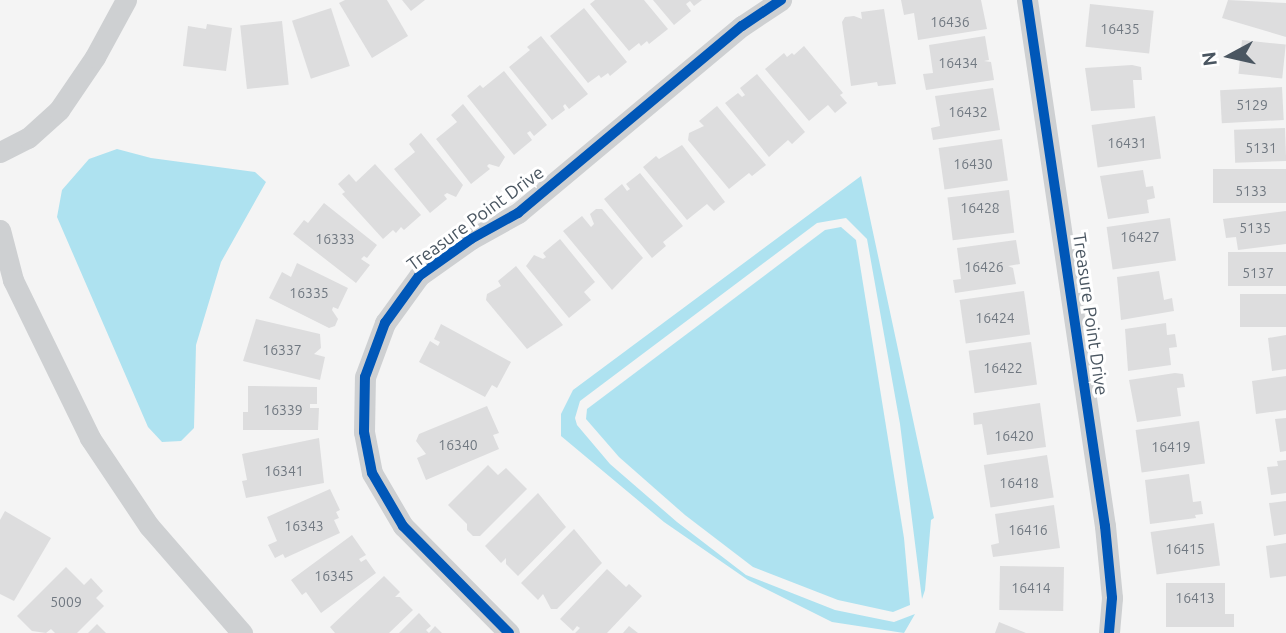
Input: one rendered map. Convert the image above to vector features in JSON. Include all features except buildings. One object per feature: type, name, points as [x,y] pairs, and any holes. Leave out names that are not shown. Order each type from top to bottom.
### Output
[{"type":"street","points":[[0,152],[28,138],[59,110],[95,57],[126,0]]},
{"type":"street","name":"Treasure Point Drive","points":[[509,633],[403,526],[372,473],[364,432],[365,377],[386,323],[419,276],[471,239],[518,212],[742,26],[781,0]]},
{"type":"street","name":"Treasure Point Drive","points":[[1027,0],[1105,526],[1112,598],[1109,633]]},
{"type":"street","points":[[0,230],[13,280],[90,438],[149,526],[242,633]]},
{"type":"water","points":[[117,149],[151,158],[255,172],[266,182],[221,262],[196,345],[194,428],[181,441],[162,442],[148,427],[57,217],[62,190],[89,159]]},
{"type":"water","points":[[861,176],[934,518],[931,520],[922,599],[900,424],[867,239],[846,218],[817,223],[580,401],[575,418],[577,425],[610,464],[677,522],[746,575],[835,610],[894,622],[915,614],[904,633],[832,622],[748,580],[664,522],[561,436],[561,414],[573,390]]},
{"type":"water","points":[[841,227],[856,240],[904,538],[910,605],[893,612],[838,600],[753,567],[685,515],[619,457],[586,419],[587,409],[825,230]]},
{"type":"cycle path","points":[[509,633],[403,526],[372,473],[364,432],[365,377],[385,323],[419,276],[471,239],[518,213],[742,26],[781,0]]},
{"type":"cycle path","points":[[1027,0],[1105,526],[1112,598],[1109,633]]}]
